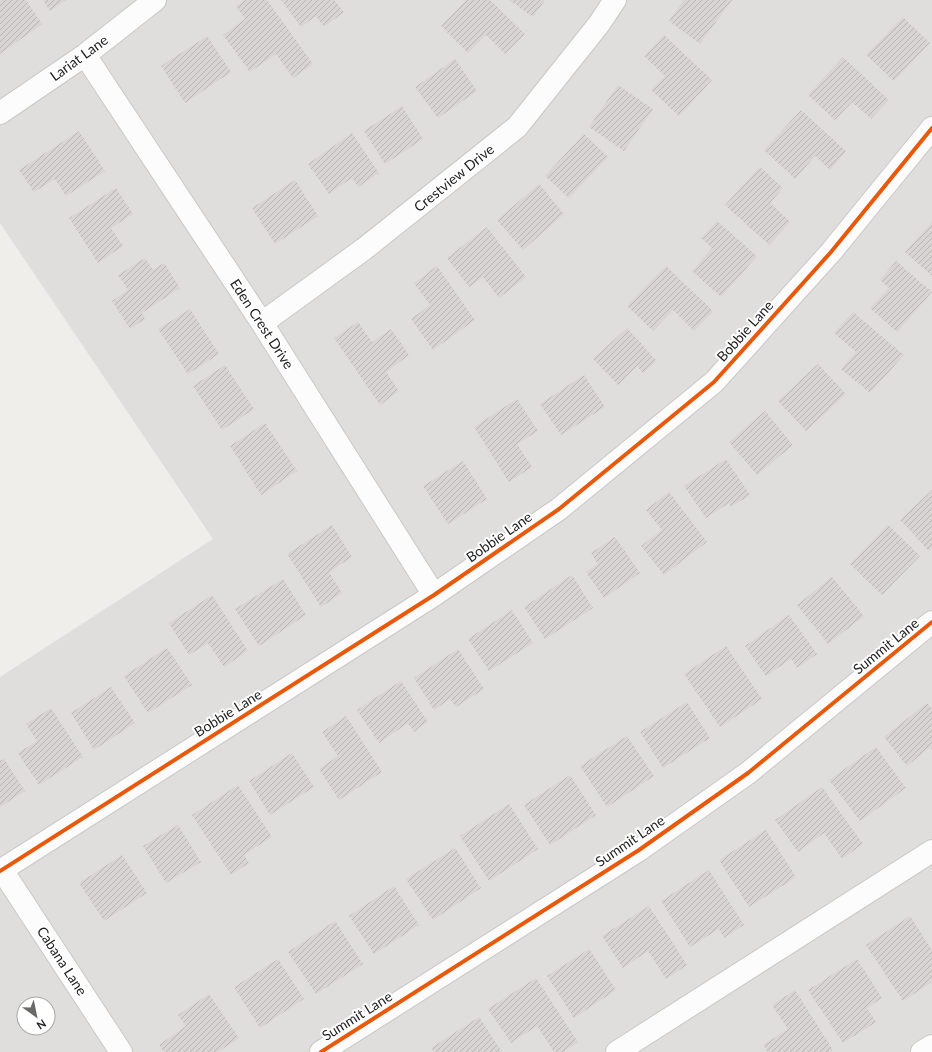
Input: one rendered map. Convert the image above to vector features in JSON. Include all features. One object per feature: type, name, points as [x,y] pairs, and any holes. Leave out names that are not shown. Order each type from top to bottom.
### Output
[{"type":"street","name":"Lariat Lane","points":[[0,113],[85,55],[155,0]]},
{"type":"street","name":"Crestview Drive","points":[[262,323],[364,249],[517,128],[599,24],[615,0]]},
{"type":"street","name":"Eden Crest Drive","points":[[85,55],[262,323],[434,595]]},
{"type":"street","name":"Bobbie Lane","points":[[1,870],[434,595],[559,509],[714,382],[831,252],[932,128]]},
{"type":"street","name":"Summit Lane","points":[[321,1052],[652,840],[748,773],[932,622]]},
{"type":"street","points":[[617,1052],[932,851]]},
{"type":"street","name":"Cabana Lane","points":[[1,870],[121,1052]]},
{"type":"street","points":[[922,1052],[932,1046]]},
{"type":"shaded area","points":[[0,0],[932,0],[932,1052],[0,1052],[0,677],[213,539],[0,223]]},
{"type":"building","points":[[0,0],[26,0],[42,24],[0,54]]},
{"type":"building","points":[[43,0],[66,0],[50,11]]},
{"type":"building","points":[[245,0],[267,0],[313,64],[293,78],[276,54],[250,72],[223,35],[245,19],[236,6]]},
{"type":"building","points":[[281,0],[334,0],[344,12],[324,27],[316,16],[301,27]]},
{"type":"building","points":[[466,0],[490,0],[525,34],[505,54],[486,35],[468,53],[441,26]]},
{"type":"building","points":[[509,0],[545,0],[533,17]]},
{"type":"building","points":[[684,0],[732,0],[700,44],[669,21]]},
{"type":"building","points":[[903,17],[930,43],[894,81],[866,55]]},
{"type":"building","points":[[664,35],[712,80],[679,116],[651,90],[665,76],[644,56]]},
{"type":"building","points":[[207,36],[231,72],[185,103],[161,66]]},
{"type":"building","points":[[843,57],[889,100],[871,119],[852,102],[835,120],[808,95]]},
{"type":"building","points":[[455,59],[477,91],[438,118],[415,87]]},
{"type":"building","points":[[618,85],[653,109],[624,151],[589,127]]},
{"type":"building","points":[[402,106],[423,139],[385,164],[364,131]]},
{"type":"building","points":[[801,110],[846,151],[830,170],[815,156],[795,179],[764,150]]},
{"type":"building","points":[[79,131],[105,171],[66,196],[55,179],[34,192],[19,170]]},
{"type":"building","points":[[352,133],[379,173],[358,187],[352,178],[329,194],[308,164]]},
{"type":"building","points":[[584,134],[608,157],[569,198],[545,176]]},
{"type":"building","points":[[760,167],[783,188],[770,203],[790,222],[769,245],[725,205]]},
{"type":"building","points":[[295,180],[318,216],[275,244],[252,208]]},
{"type":"building","points":[[539,184],[564,214],[523,250],[497,220]]},
{"type":"building","points":[[116,188],[133,214],[111,228],[123,246],[98,263],[69,218]]},
{"type":"building","points":[[717,221],[757,256],[721,297],[692,271],[712,248],[701,238]]},
{"type":"building","points":[[932,222],[932,276],[905,252]]},
{"type":"building","points":[[487,227],[526,277],[499,298],[483,277],[469,287],[447,258]]},
{"type":"building","points":[[145,258],[153,270],[164,263],[180,288],[142,313],[145,319],[130,329],[112,301],[128,290],[118,275]]},
{"type":"building","points":[[896,261],[932,292],[897,332],[870,308],[889,288],[880,280]]},
{"type":"building","points":[[437,266],[475,320],[433,350],[411,319],[430,305],[414,283]]},
{"type":"building","points":[[666,266],[713,311],[694,331],[673,310],[653,331],[627,306]]},
{"type":"building","points":[[190,309],[219,354],[188,374],[158,329]]},
{"type":"building","points":[[853,312],[904,355],[870,393],[841,369],[856,352],[834,333]]},
{"type":"building","points":[[358,322],[372,342],[391,329],[409,355],[386,372],[399,391],[380,405],[334,338]]},
{"type":"building","points":[[627,328],[657,361],[643,373],[637,366],[618,385],[593,359]]},
{"type":"building","points":[[818,364],[846,394],[806,431],[778,401]]},
{"type":"building","points":[[225,365],[254,409],[222,430],[193,386]]},
{"type":"building","points":[[584,375],[605,407],[561,435],[540,404]]},
{"type":"building","points":[[517,399],[538,431],[517,444],[532,467],[509,482],[474,427]]},
{"type":"building","points":[[765,411],[793,445],[757,475],[729,442]]},
{"type":"building","points":[[265,423],[297,471],[261,495],[230,446]]},
{"type":"building","points":[[726,459],[750,495],[731,507],[729,503],[706,518],[684,486]]},
{"type":"building","points":[[463,461],[487,499],[448,524],[423,486]]},
{"type":"building","points":[[932,490],[932,549],[929,551],[900,520]]},
{"type":"building","points":[[669,492],[707,542],[664,575],[641,546],[662,530],[646,510]]},
{"type":"building","points":[[332,525],[352,557],[329,572],[342,593],[321,607],[287,554]]},
{"type":"building","points":[[888,525],[920,556],[882,595],[850,564]]},
{"type":"building","points":[[615,537],[640,573],[604,598],[586,572],[598,564],[591,553]]},
{"type":"building","points":[[572,575],[593,608],[545,639],[524,607]]},
{"type":"building","points":[[832,577],[864,616],[828,644],[797,605]]},
{"type":"building","points":[[283,579],[306,615],[259,646],[235,609]]},
{"type":"building","points":[[212,595],[248,651],[224,667],[208,643],[189,655],[169,623]]},
{"type":"building","points":[[512,610],[533,643],[489,671],[468,639]]},
{"type":"building","points":[[789,615],[817,654],[797,668],[791,659],[766,676],[745,646]]},
{"type":"building","points":[[726,646],[762,699],[720,727],[684,674]]},
{"type":"building","points":[[167,648],[192,685],[148,713],[124,676]]},
{"type":"building","points":[[458,649],[484,689],[456,707],[450,699],[434,710],[414,678]]},
{"type":"building","points":[[401,681],[428,722],[414,732],[408,723],[379,743],[357,710]]},
{"type":"building","points":[[111,687],[135,723],[94,750],[71,713]]},
{"type":"building","points":[[687,702],[710,738],[663,768],[640,732]]},
{"type":"building","points":[[927,703],[932,709],[932,749],[930,747],[907,766],[884,737]]},
{"type":"building","points":[[51,708],[83,757],[39,785],[18,753],[37,741],[26,724]]},
{"type":"building","points":[[346,716],[382,772],[339,800],[319,769],[338,756],[322,732]]},
{"type":"building","points":[[627,736],[654,776],[607,807],[580,766]]},
{"type":"building","points":[[876,747],[906,788],[860,821],[829,780]]},
{"type":"building","points":[[292,753],[314,787],[270,815],[249,781]]},
{"type":"building","points":[[4,759],[25,791],[0,807],[0,761]]},
{"type":"building","points":[[570,775],[596,815],[550,845],[524,805]]},
{"type":"building","points":[[238,785],[272,837],[244,855],[249,863],[231,875],[192,815]]},
{"type":"building","points":[[822,787],[863,844],[842,859],[824,833],[798,852],[775,820]]},
{"type":"building","points":[[509,804],[538,849],[489,881],[460,836]]},
{"type":"building","points":[[178,825],[201,862],[166,883],[143,846]]},
{"type":"building","points":[[766,830],[796,877],[749,907],[719,860]]},
{"type":"building","points":[[455,848],[481,888],[433,920],[406,879]]},
{"type":"building","points":[[122,855],[147,893],[104,921],[79,883]]},
{"type":"building","points":[[709,870],[744,925],[724,938],[719,929],[690,947],[661,901]]},
{"type":"building","points":[[394,886],[419,925],[374,954],[349,916]]},
{"type":"building","points":[[649,906],[687,965],[666,979],[648,951],[623,968],[602,936]]},
{"type":"building","points":[[910,916],[932,950],[932,982],[903,1001],[866,945]]},
{"type":"building","points":[[335,921],[363,964],[316,994],[288,952]]},
{"type":"building","points":[[589,949],[616,990],[574,1018],[547,976]]},
{"type":"building","points":[[278,959],[304,999],[260,1028],[234,987]]},
{"type":"building","points":[[857,959],[882,998],[867,1008],[876,1022],[843,1043],[808,990]]},
{"type":"building","points":[[536,978],[578,1042],[563,1052],[554,1052],[537,1026],[511,1043],[488,1009]]},
{"type":"building","points":[[795,990],[833,1050],[830,1052],[768,1052],[763,1045],[788,1029],[772,1005]]},
{"type":"building","points":[[209,994],[239,1038],[218,1052],[164,1052],[159,1045],[186,1026],[178,1015]]},
{"type":"building","points":[[479,1017],[502,1052],[434,1052],[431,1048]]},
{"type":"cycle path","points":[[0,871],[434,595],[559,509],[714,382],[831,252],[932,128]]},
{"type":"cycle path","points":[[321,1052],[639,850],[748,773],[932,622]]}]
